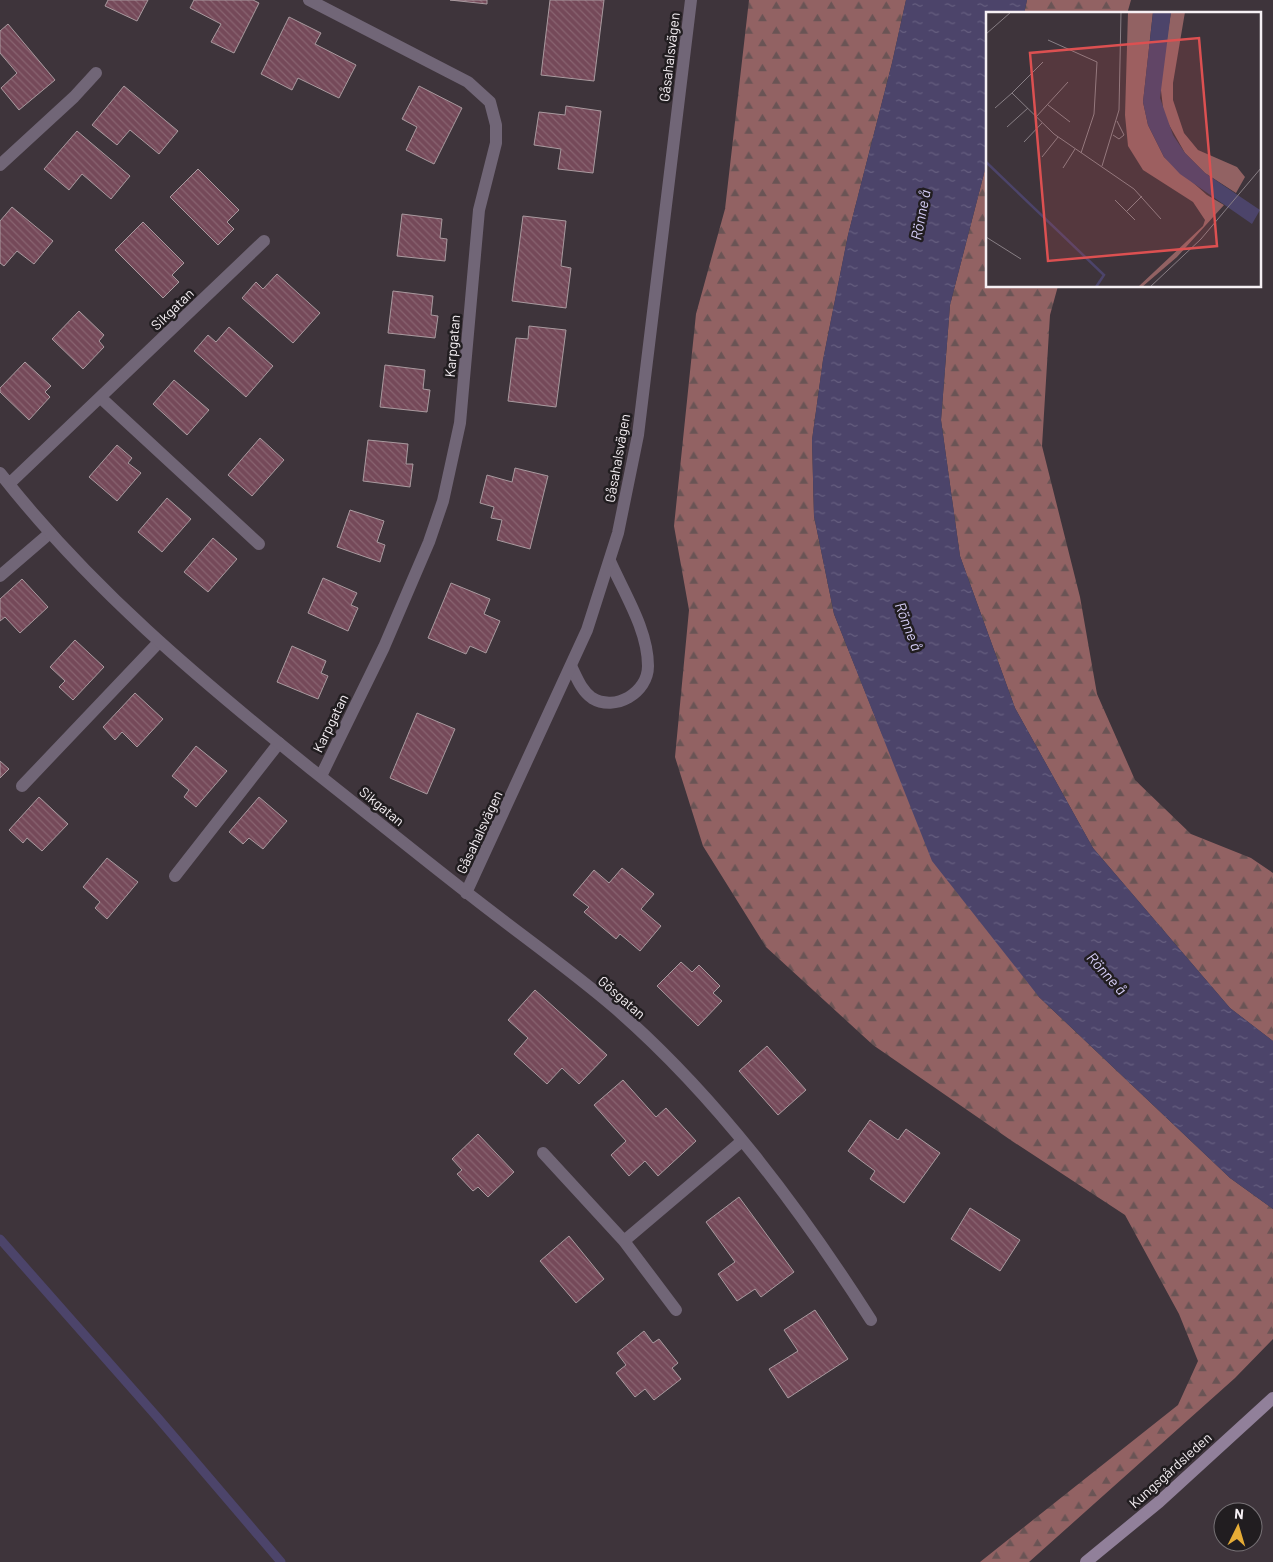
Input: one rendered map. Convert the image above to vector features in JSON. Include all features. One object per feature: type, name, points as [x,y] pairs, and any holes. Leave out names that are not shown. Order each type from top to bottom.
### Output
[{"type":"main road","name":"Kungsgårdsleden","points":[[1086,1562],[1159,1502],[1273,1398]]},
{"type":"street","name":"Karpgatan","points":[[310,0],[468,82],[490,102],[496,126],[496,143],[479,210],[460,423],[443,501],[429,542],[384,647],[321,776]]},
{"type":"street","name":"Gåsahalsvägen","points":[[466,893],[571,666],[586,630],[618,533],[638,435],[691,0]]},
{"type":"street","points":[[0,165],[74,97],[96,72]]},
{"type":"street","name":"Sikgatan","points":[[9,484],[264,241]]},
{"type":"street","points":[[101,398],[259,544]]},
{"type":"street","name":"Sikgatan","points":[[0,474],[83,569],[185,666],[466,893]]},
{"type":"street","points":[[0,576],[50,533]]},
{"type":"street","points":[[571,666],[584,691],[594,699],[608,702],[624,701],[633,696],[642,684],[648,669],[648,654],[642,634],[610,561]]},
{"type":"street","points":[[22,786],[159,642]]},
{"type":"street","points":[[175,876],[279,743]]},
{"type":"street","name":"Gösgatan","points":[[466,893],[614,1008],[690,1080],[742,1141],[837,1267],[870,1320]]},
{"type":"street","points":[[624,1241],[742,1141]]},
{"type":"street","points":[[543,1153],[624,1241],[676,1310]]},
{"type":"green space","points":[[749,0],[906,0],[892,63],[848,235],[823,360],[812,440],[814,516],[834,614],[882,734],[1039,997],[1230,1178],[1273,1209],[1273,1339],[1235,1378],[1029,1562],[980,1562],[1178,1405],[1198,1361],[1179,1314],[1125,1215],[1012,1141],[873,1045],[766,947],[703,846],[675,757],[689,610],[674,526],[696,314],[725,209]]},
{"type":"green space","points":[[1027,0],[1131,0],[1128,12],[1024,12]]},
{"type":"green space","points":[[986,166],[986,288],[1057,288],[1050,315],[1042,446],[1080,597],[1097,694],[1135,780],[1191,834],[1251,858],[1273,873],[1273,1041],[1230,1008],[1093,848],[1015,708],[960,556],[941,420],[950,305]]},
{"type":"water","name":"Rönne å","points":[[906,0],[1027,0],[1024,12],[986,12],[986,166],[950,305],[941,420],[960,556],[1015,708],[1093,848],[1230,1008],[1273,1041],[1273,1209],[1230,1178],[1039,997],[932,861],[834,614],[814,516],[812,440],[823,360],[848,235],[892,63]]},
{"type":"building","points":[[108,0],[148,0],[137,21],[105,6]]},
{"type":"building","points":[[194,0],[253,0],[259,3],[234,53],[211,42],[221,24],[190,8]]},
{"type":"building","points":[[450,0],[487,0],[487,4]]},
{"type":"building","points":[[550,0],[604,0],[594,81],[541,75]]},
{"type":"building","points":[[289,17],[321,33],[315,44],[356,65],[339,98],[298,78],[292,90],[261,74]]},
{"type":"building","points":[[8,24],[55,80],[19,110],[1,88],[17,73],[0,53],[0,31]]},
{"type":"building","points":[[124,86],[178,131],[159,154],[130,130],[117,145],[92,125]]},
{"type":"building","points":[[419,86],[462,108],[434,164],[406,150],[417,127],[402,119]]},
{"type":"building","points":[[566,106],[601,111],[593,173],[558,169],[561,149],[534,145],[539,112],[565,115]]},
{"type":"building","points":[[77,131],[130,176],[111,199],[82,174],[69,190],[44,169]]},
{"type":"building","points":[[198,169],[239,210],[227,222],[234,229],[218,245],[170,197]]},
{"type":"building","points":[[12,207],[53,241],[34,264],[17,251],[4,266],[0,263],[0,221]]},
{"type":"building","points":[[402,214],[442,219],[440,238],[447,239],[445,261],[397,256]]},
{"type":"building","points":[[523,216],[566,221],[561,266],[571,268],[566,308],[512,301]]},
{"type":"building","points":[[143,222],[184,263],[172,275],[179,282],[163,298],[115,250]]},
{"type":"building","points":[[277,274],[320,313],[293,343],[242,298],[256,282],[263,289]]},
{"type":"building","points":[[393,291],[433,296],[431,315],[438,316],[435,338],[388,333]]},
{"type":"building","points":[[79,311],[104,335],[99,341],[104,347],[83,369],[52,339]]},
{"type":"building","points":[[529,326],[566,330],[556,407],[508,401],[516,338],[528,339]]},
{"type":"building","points":[[229,327],[273,366],[246,397],[194,351],[208,335],[216,342]]},
{"type":"building","points":[[25,362],[51,386],[45,392],[50,397],[29,420],[0,392],[0,388]]},
{"type":"building","points":[[385,365],[425,370],[423,389],[430,390],[427,412],[380,407]]},
{"type":"building","points":[[174,380],[209,410],[187,435],[153,404]]},
{"type":"building","points":[[260,438],[284,460],[252,496],[228,475]]},
{"type":"building","points":[[368,440],[408,444],[406,464],[413,464],[410,487],[363,481]]},
{"type":"building","points":[[117,445],[132,458],[128,463],[141,473],[117,501],[89,477]]},
{"type":"building","points":[[515,468],[548,476],[530,549],[497,540],[502,520],[491,518],[494,507],[480,503],[487,475],[512,482]]},
{"type":"building","points":[[167,498],[191,519],[162,552],[138,532]]},
{"type":"building","points":[[350,510],[384,521],[377,542],[385,545],[380,562],[337,547]]},
{"type":"building","points":[[213,538],[237,559],[208,592],[184,572]]},
{"type":"building","points":[[323,578],[357,593],[351,605],[358,608],[348,631],[308,613]]},
{"type":"building","points":[[22,579],[48,607],[20,633],[5,617],[0,621],[0,599]]},
{"type":"building","points":[[451,583],[490,599],[484,614],[500,621],[486,653],[470,646],[466,654],[428,638]]},
{"type":"building","points":[[75,640],[104,667],[73,700],[59,687],[65,681],[50,667]]},
{"type":"building","points":[[292,646],[326,661],[321,673],[328,676],[318,699],[277,682]]},
{"type":"building","points":[[135,693],[163,719],[137,747],[122,732],[115,740],[103,727]]},
{"type":"building","points":[[417,713],[455,729],[427,794],[390,778]]},
{"type":"building","points":[[196,746],[227,771],[196,807],[184,797],[189,790],[172,776]]},
{"type":"building","points":[[0,761],[9,769],[0,778]]},
{"type":"building","points":[[39,797],[68,824],[42,851],[27,838],[23,843],[9,830]]},
{"type":"building","points":[[259,797],[287,821],[263,849],[249,838],[243,844],[229,832]]},
{"type":"building","points":[[107,858],[138,882],[107,919],[95,908],[100,902],[83,887]]},
{"type":"building","points":[[622,868],[654,894],[641,909],[661,926],[640,951],[620,934],[616,939],[584,912],[589,907],[573,895],[594,870],[609,883]]},
{"type":"building","points":[[681,962],[692,972],[699,965],[720,986],[713,993],[722,1001],[698,1026],[657,986]]},
{"type":"building","points":[[535,990],[607,1055],[579,1084],[562,1068],[547,1084],[514,1054],[528,1038],[508,1020]]},
{"type":"building","points":[[767,1046],[806,1090],[778,1115],[739,1071]]},
{"type":"building","points":[[623,1080],[656,1117],[666,1108],[696,1141],[658,1176],[645,1161],[629,1176],[611,1155],[626,1141],[594,1105]]},
{"type":"building","points":[[870,1120],[898,1140],[906,1129],[940,1153],[904,1203],[870,1179],[875,1171],[848,1151]]},
{"type":"building","points":[[478,1134],[514,1172],[488,1197],[478,1187],[473,1191],[457,1174],[462,1170],[452,1159]]},
{"type":"building","points":[[739,1197],[794,1272],[761,1297],[755,1289],[737,1301],[718,1274],[735,1262],[706,1222]]},
{"type":"building","points":[[970,1208],[1020,1240],[1000,1271],[951,1239]]},
{"type":"building","points":[[569,1236],[604,1279],[576,1303],[540,1261]]},
{"type":"building","points":[[815,1310],[848,1359],[788,1398],[769,1369],[798,1351],[784,1330]]},
{"type":"building","points":[[644,1331],[653,1343],[659,1339],[678,1363],[672,1368],[681,1379],[654,1400],[645,1389],[635,1397],[616,1373],[626,1365],[617,1353]]},
{"type":"waterway","points":[[0,1239],[158,1418],[281,1562]]}]
